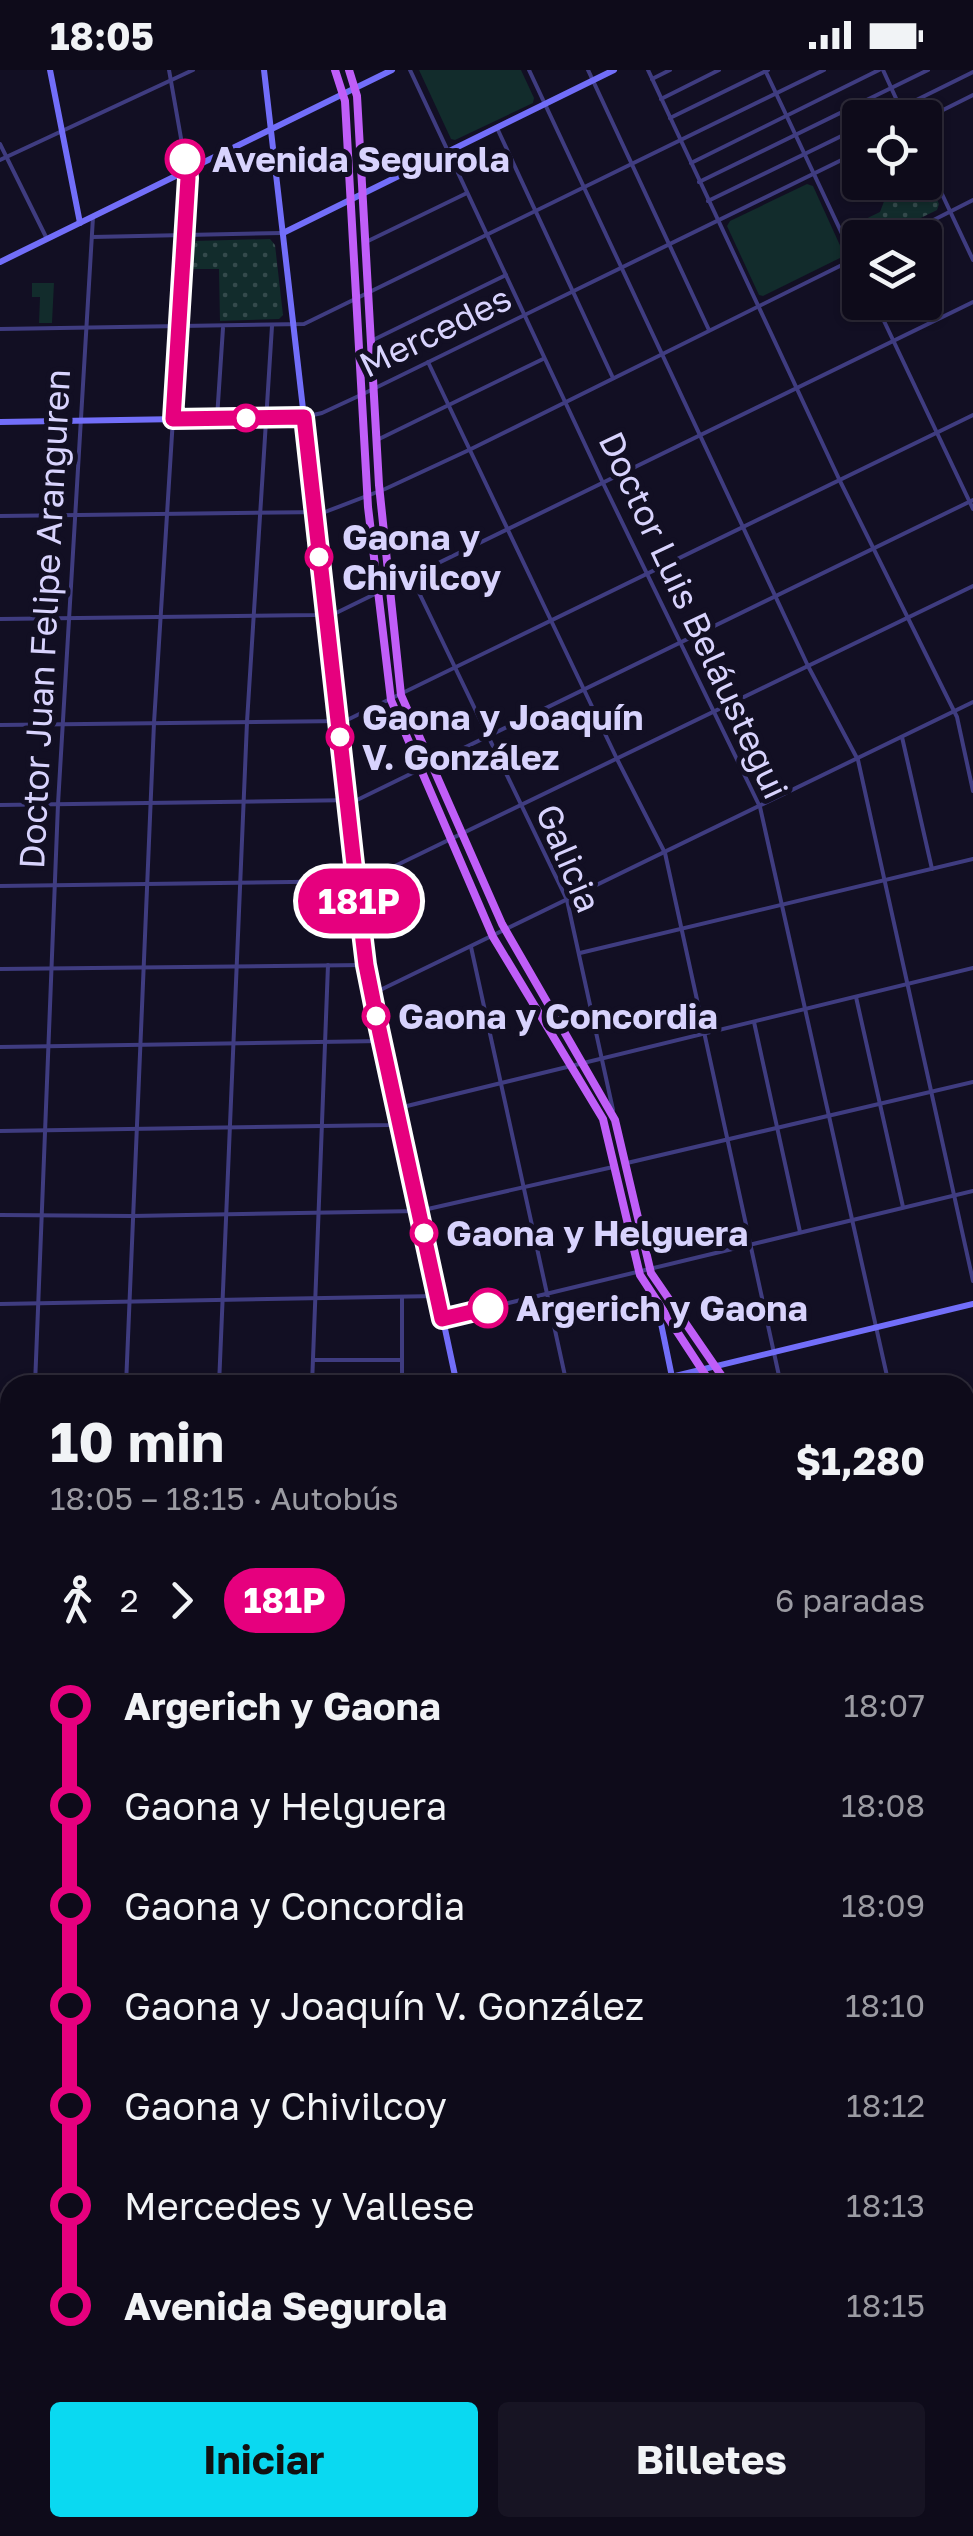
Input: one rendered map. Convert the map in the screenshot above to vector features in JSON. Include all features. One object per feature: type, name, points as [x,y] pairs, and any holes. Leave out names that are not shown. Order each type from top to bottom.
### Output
[{"type":"main road","points":[[50,70],[80,223]]},
{"type":"main road","points":[[264,70],[366,965],[455,1375]]},
{"type":"main road","points":[[335,70],[343,94],[368,496],[391,700],[493,936],[603,1120],[621,1165],[650,1269],[721,1375]]},
{"type":"main road","points":[[348,70],[355,88],[380,492],[401,694],[505,930],[615,1120],[638,1271],[705,1375]]},
{"type":"main road","points":[[0,262],[392,70]]},
{"type":"main road","points":[[283,233],[614,70]]},
{"type":"main road","name":"Mercedes","points":[[0,422],[304,417]]},
{"type":"main road","points":[[656,1303],[672,1375]]},
{"type":"main road","points":[[689,1375],[973,1304]]},
{"type":"street","points":[[126,1375],[154,723],[185,235],[187,170],[169,70]]},
{"type":"street","points":[[3,158],[194,70]]},
{"type":"street","points":[[372,70],[373,80]]},
{"type":"street","name":"Doctor Luis Beláustegui","points":[[410,70],[603,483],[760,806],[886,1375]]},
{"type":"street","points":[[529,70],[808,666],[858,760],[973,1281]]},
{"type":"street","points":[[588,70],[708,330]]},
{"type":"street","points":[[648,70],[840,481],[954,712],[973,791]]},
{"type":"street","points":[[652,79],[670,70]]},
{"type":"street","points":[[661,99],[720,70]]},
{"type":"street","points":[[670,118],[767,70],[842,229]]},
{"type":"street","points":[[0,330],[304,324],[824,70]]},
{"type":"street","points":[[690,163],[881,70],[896,100]]},
{"type":"street","points":[[700,182],[928,70]]},
{"type":"street","points":[[916,100],[973,72]]},
{"type":"street","points":[[942,111],[973,95]]},
{"type":"street","points":[[497,128],[612,378]]},
{"type":"street","points":[[708,202],[842,136]]},
{"type":"street","points":[[0,144],[3,158],[47,239]]},
{"type":"street","name":"Mercedes","points":[[304,417],[322,414],[842,159]]},
{"type":"street","points":[[366,242],[468,194]]},
{"type":"street","points":[[942,195],[973,260]]},
{"type":"street","points":[[934,220],[973,200]]},
{"type":"street","name":"Doctor Juan Felipe Aranguren","points":[[35,1375],[58,804],[93,216]]},
{"type":"street","points":[[92,237],[283,233]]},
{"type":"street","points":[[0,516],[325,512],[380,492],[469,450],[842,265]]},
{"type":"street","points":[[371,341],[506,275]]},
{"type":"street","points":[[0,619],[336,613],[973,302]]},
{"type":"street","points":[[883,320],[973,509]]},
{"type":"street","points":[[217,418],[222,326]]},
{"type":"street","points":[[220,1375],[246,722],[272,326]]},
{"type":"street","points":[[377,440],[544,358]]},
{"type":"street","points":[[428,362],[665,853],[779,1375]]},
{"type":"street","points":[[0,725],[349,720],[973,415]]},
{"type":"street","points":[[0,805],[357,800],[971,501]]},
{"type":"street","name":"Galicia","points":[[411,576],[566,900],[615,1120]]},
{"type":"street","points":[[0,886],[368,880],[973,586]]},
{"type":"street","points":[[372,994],[973,702]]},
{"type":"street","points":[[902,737],[932,870]]},
{"type":"street","points":[[580,953],[973,859]]},
{"type":"street","points":[[471,947],[564,1375]]},
{"type":"street","points":[[312,1375],[328,965]]},
{"type":"street","points":[[0,968],[366,965]]},
{"type":"street","points":[[0,1131],[390,1125],[407,1106],[973,968]]},
{"type":"street","points":[[856,997],[903,1207]]},
{"type":"street","points":[[754,1022],[800,1232]]},
{"type":"street","points":[[0,1047],[382,1042]]},
{"type":"street","points":[[0,1215],[419,1211],[973,1082]]},
{"type":"street","points":[[442,1319],[973,1191]]},
{"type":"street","points":[[966,1246],[973,1244]]},
{"type":"street","points":[[0,1304],[437,1296]]},
{"type":"street","points":[[402,1297],[402,1375]]},
{"type":"street","points":[[313,1360],[402,1360]]},
{"type":"green space","points":[[419,70],[521,70],[533,103],[451,139]]},
{"type":"green space","points":[[807,184],[813,186],[842,257],[759,295],[727,226],[730,221]]},
{"type":"green space","points":[[885,200],[937,200],[939,204],[937,210],[917,220],[864,220],[880,212]]},
{"type":"green space","points":[[270,239],[275,245],[283,315],[279,319],[220,321],[219,269],[189,269],[191,244]]},
{"type":"green space","points":[[32,283],[54,283],[52,323],[39,323],[40,297],[32,297]]},
{"type":"bus line","name":"181P","points":[[185,159],[188,178],[173,419],[304,417],[356,882],[376,1015],[442,1319],[488,1308]]},
{"type":"place","name":"Avenida Segurola","points":[[185,159]]},
{"type":"place","name":"Gaona y Chivilcoy","points":[[319,557]]},
{"type":"place","name":"Gaona y Joaquín V. González","points":[[340,737]]},
{"type":"place","name":"Gaona y Concordia","points":[[376,1016]]},
{"type":"place","name":"Gaona y Helguera","points":[[424,1233]]},
{"type":"place","name":"Argerich y Gaona","points":[[488,1308]]}]
